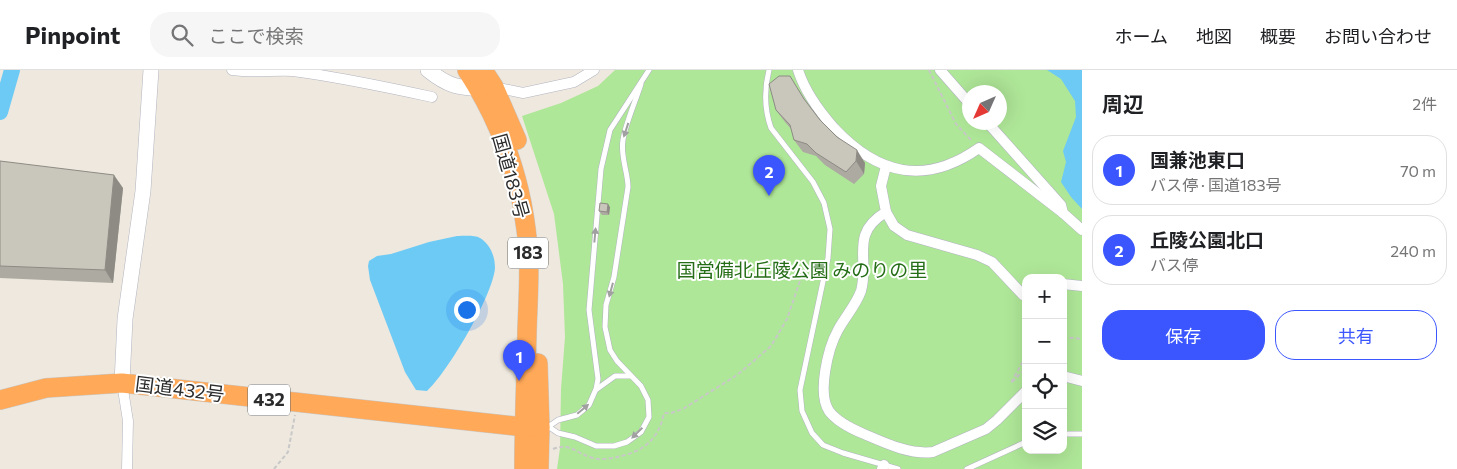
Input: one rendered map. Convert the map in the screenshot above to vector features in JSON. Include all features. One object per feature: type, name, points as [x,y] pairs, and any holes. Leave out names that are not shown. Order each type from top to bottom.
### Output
[{"type":"highway","name":"国道183号","points":[[466,70],[485,82],[518,141],[531,190],[538,228],[540,266],[539,469]]},
{"type":"highway","name":"国道432号","points":[[0,400],[46,388],[122,383],[538,427]]},
{"type":"highway","name":"国道183号","points":[[524,469],[538,427]]},
{"type":"street","points":[[127,469],[128,421],[122,383],[125,319],[143,191],[151,70]]},
{"type":"street","points":[[232,70],[248,73],[290,71],[372,83],[432,97]]},
{"type":"street","points":[[428,70],[438,78],[456,87],[485,82],[523,93],[574,82],[594,70]]},
{"type":"street","points":[[798,70],[810,96],[828,121],[868,157],[886,166],[908,171],[932,170],[957,162],[979,148],[1082,230]]},
{"type":"street","points":[[940,70],[962,94]]},
{"type":"street","points":[[994,130],[1061,205],[1063,213]]},
{"type":"street","points":[[886,166],[881,186],[886,212],[894,226],[907,235],[977,255],[992,262],[1022,294]]},
{"type":"street","points":[[886,212],[873,222],[865,233],[861,290],[856,302],[837,332],[832,345],[824,386],[826,406],[830,412],[843,424],[867,435],[900,448],[927,453],[986,429],[1022,395]]},
{"type":"street","points":[[1067,284],[1082,286]]},
{"type":"street","points":[[1067,377],[1082,381]]},
{"type":"lane","points":[[538,427],[577,414],[589,405],[596,389],[598,379],[589,310],[601,169],[610,130],[649,70]]},
{"type":"lane","points":[[769,70],[765,85],[764,101],[771,128],[813,182],[824,203],[830,229],[828,258],[800,390],[802,411],[812,433],[823,444],[883,467],[898,469]]},
{"type":"lane","points":[[538,427],[575,437],[596,446],[614,446],[627,442],[641,432],[649,418],[648,400],[641,386],[617,362],[610,350],[605,327],[606,305],[614,277],[628,187],[628,175],[623,158],[622,140],[641,84]]},
{"type":"lane","points":[[596,389],[615,376],[631,376]]},
{"type":"lane","points":[[1067,434],[1082,434]]},
{"type":"lane","points":[[967,469],[1022,444]]},
{"type":"path","points":[[929,70],[956,124],[979,148]]},
{"type":"path","points":[[552,450],[563,446],[600,460],[628,455],[641,449],[656,433],[664,413],[676,412],[710,392],[746,369],[770,346],[789,314],[801,278],[807,268]]},
{"type":"path","points":[[1067,337],[1082,339]]},
{"type":"path","points":[[1022,363],[1011,383],[1022,372]]},
{"type":"path","points":[[274,469],[288,452],[297,403]]},
{"type":"green space","name":"国営備北丘陵公園 みのりの里","points":[[615,70],[1082,70],[1082,469],[557,469],[560,448],[561,389],[565,337],[563,284],[554,214],[522,116],[561,103],[598,86]]},
{"type":"water","points":[[1047,70],[1082,70],[1082,209],[1061,182],[1066,162],[1063,151],[1076,117],[1075,101],[1061,79]]},
{"type":"water","points":[[457,236],[478,237],[487,244],[495,264],[492,280],[478,314],[446,368],[427,391],[416,390],[405,372],[370,280],[369,261],[377,256]]},
{"type":"building","points":[[779,76],[790,76],[820,120],[837,137],[857,150],[856,161],[846,172],[816,153],[807,144],[794,140],[790,125],[776,110],[769,84]]},
{"type":"building","points":[[0,161],[114,175],[105,270],[0,266]]},
{"type":"building","points":[[600,203],[608,204],[607,212],[599,211]]},
{"type":"waterway","points":[[0,112],[12,70]]},
{"type":"place","name":"丘陵公園北口","points":[[769,196]]},
{"type":"place","name":"国兼池東口","points":[[519,381]]}]
